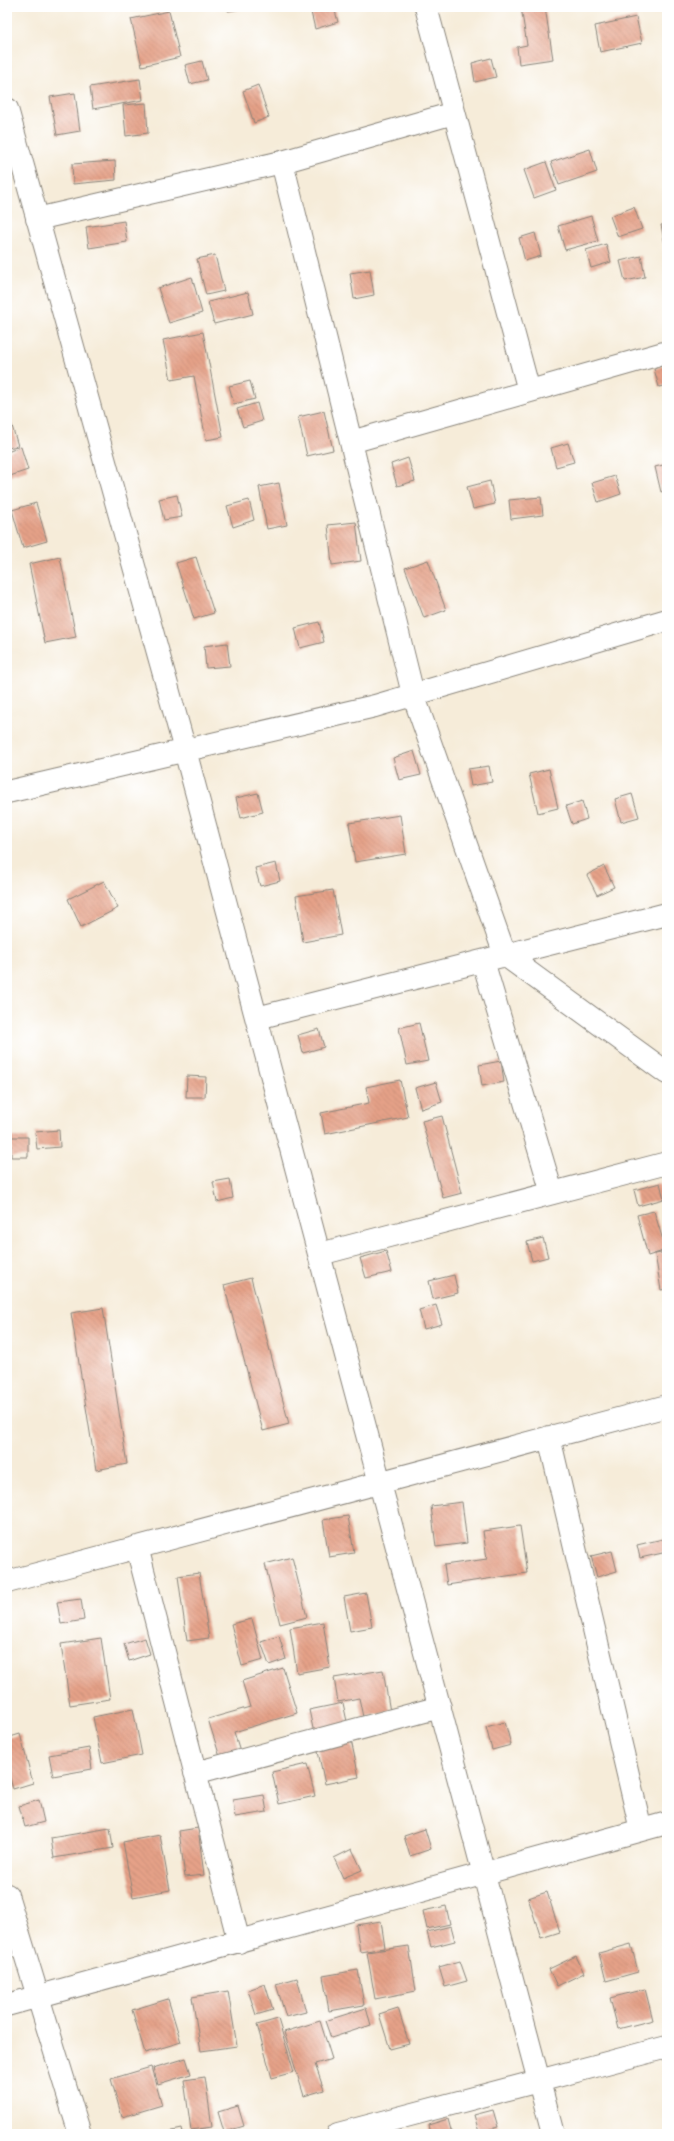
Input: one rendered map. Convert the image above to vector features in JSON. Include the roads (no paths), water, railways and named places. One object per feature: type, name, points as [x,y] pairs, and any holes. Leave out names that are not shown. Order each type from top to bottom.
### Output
[{"type":"street","points":[[426,7],[529,392]]},
{"type":"street","points":[[7,109],[185,750],[381,1482],[553,2134]]},
{"type":"street","points":[[37,219],[282,162],[454,113]]},
{"type":"street","points":[[282,162],[413,694],[505,955],[667,1073]]},
{"type":"street","points":[[351,442],[667,352]]},
{"type":"street","points":[[7,792],[375,706],[667,620]]},
{"type":"street","points":[[256,1018],[667,914]]},
{"type":"street","points":[[483,960],[552,1193]]},
{"type":"street","points":[[320,1254],[667,1163]]},
{"type":"street","points":[[7,1582],[667,1406]]},
{"type":"street","points":[[549,1437],[641,1830]]},
{"type":"street","points":[[137,1547],[239,1942]]},
{"type":"street","points":[[196,1773],[440,1707]]},
{"type":"street","points":[[7,2005],[667,1823]]},
{"type":"street","points":[[7,1895],[80,2134]]},
{"type":"street","points":[[338,2134],[667,2047]]}]
